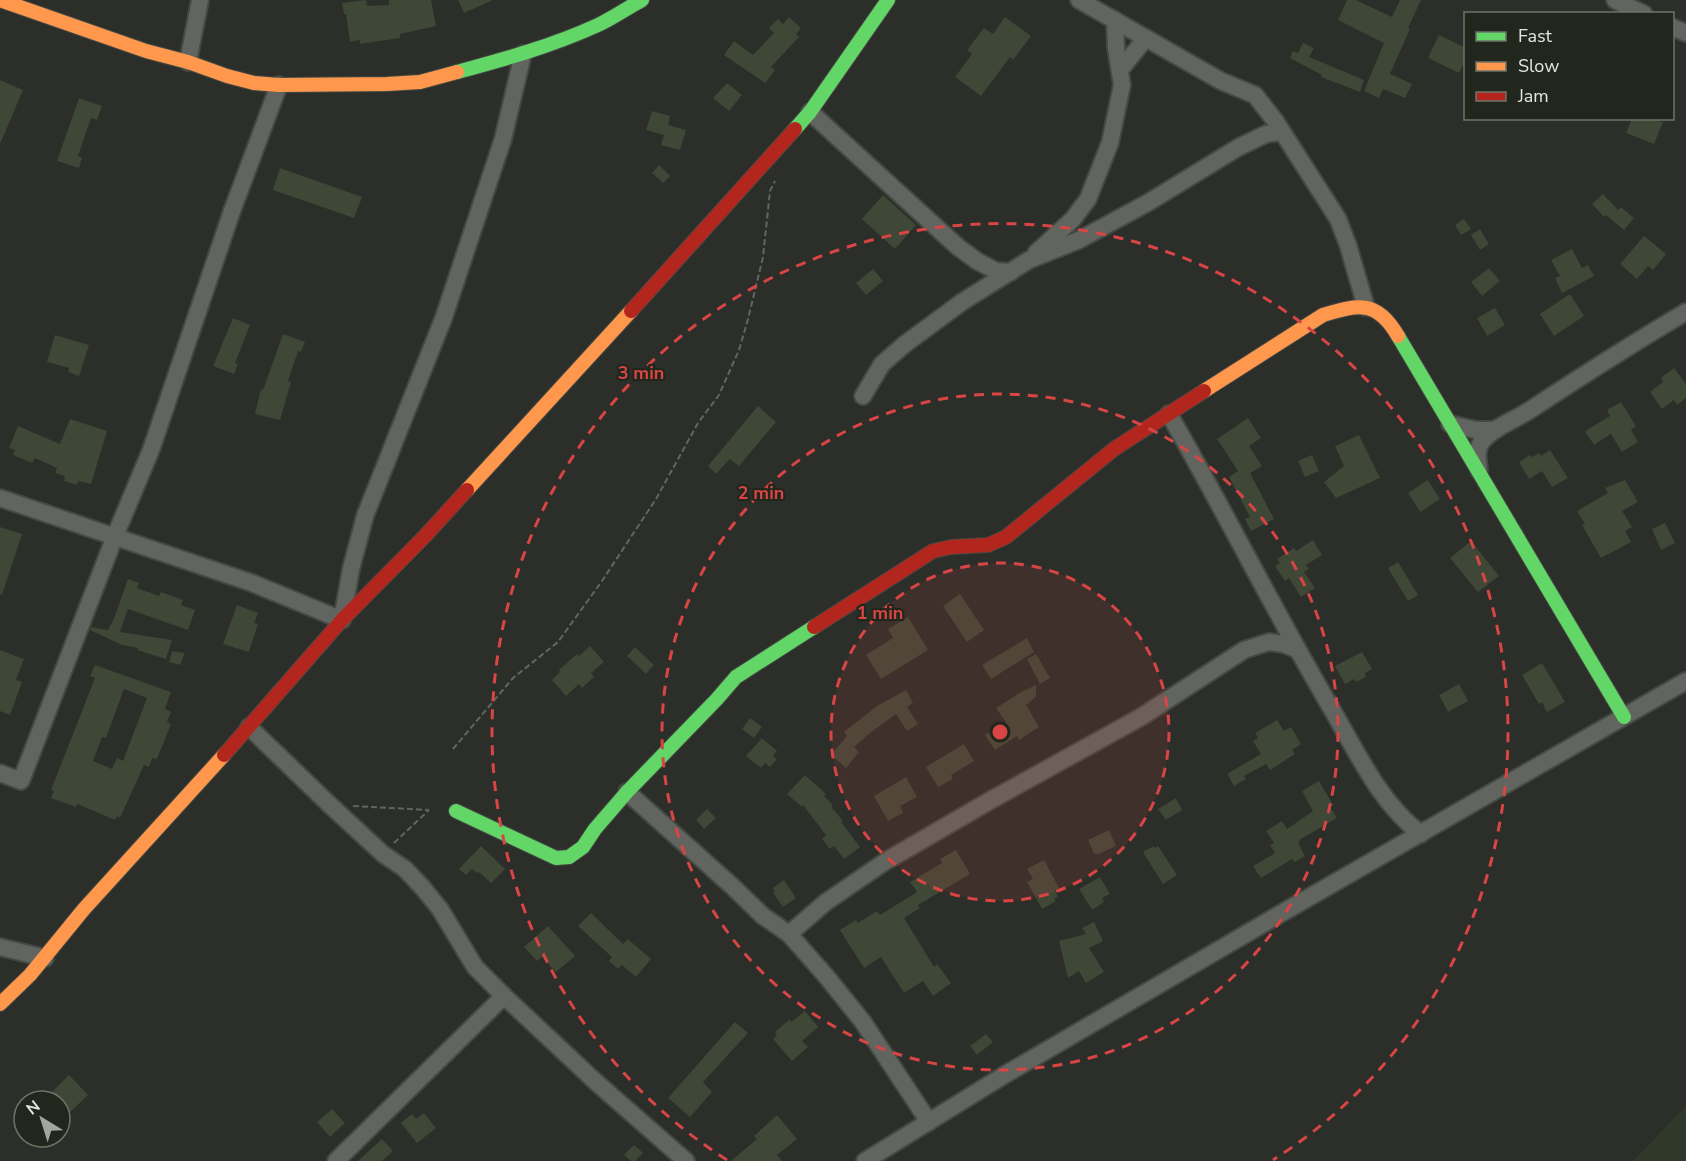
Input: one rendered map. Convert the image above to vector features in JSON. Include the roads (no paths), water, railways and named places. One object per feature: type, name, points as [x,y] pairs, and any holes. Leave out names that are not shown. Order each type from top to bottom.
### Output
[{"type":"street","points":[[0,0],[146,51],[188,62],[227,76],[254,83],[279,85],[420,82],[523,54],[600,24],[642,0]]},
{"type":"street","points":[[188,62],[200,0]]},
{"type":"street","points":[[0,1004],[30,975],[84,909],[249,727],[342,620],[425,536],[810,112],[888,0]]},
{"type":"street","points":[[1079,0],[1221,81],[1255,95],[1282,132],[1338,219],[1366,307]]},
{"type":"street","points":[[1615,0],[1640,12]]},
{"type":"street","points":[[863,396],[882,364],[962,302],[1029,260],[1073,219],[1088,199],[1110,143],[1122,85],[1116,48],[1115,20]]},
{"type":"street","points":[[1120,70],[1146,38]]},
{"type":"street","points":[[342,620],[351,569],[365,516],[444,317],[503,139],[523,54]]},
{"type":"street","points":[[0,773],[21,781],[115,536],[151,450],[232,211],[279,85]]},
{"type":"street","points":[[810,112],[958,247],[996,271],[1011,272]]},
{"type":"street","points":[[1029,260],[1078,240],[1149,202],[1239,147],[1266,134],[1282,132]]},
{"type":"street","points":[[456,811],[556,858],[569,857],[583,847],[595,829],[627,792],[736,677],[933,551],[951,547],[988,545],[1006,537],[1114,449],[1323,315],[1353,306],[1366,307],[1380,312],[1389,321],[1624,717]]},
{"type":"street","points":[[1479,474],[1477,452],[1482,441],[1495,430],[1521,417],[1686,312]]},
{"type":"street","points":[[1169,414],[1296,649],[1374,781],[1405,822],[1421,834]]},
{"type":"street","points":[[1449,424],[1476,430],[1495,430]]},
{"type":"street","points":[[0,498],[252,583],[342,620]]},
{"type":"street","points":[[789,934],[826,902],[886,861],[990,800],[1141,717],[1244,650],[1269,642],[1284,644],[1296,649]]},
{"type":"street","points":[[865,1161],[1017,1068],[1280,914],[1686,681]]},
{"type":"street","points":[[249,727],[383,854],[405,869],[440,909],[475,967],[504,996],[597,1083],[686,1161]]},
{"type":"street","points":[[627,792],[763,916],[789,934],[863,1022],[929,1122]]},
{"type":"street","points":[[0,947],[45,958]]},
{"type":"street","points":[[336,1161],[504,996]]}]
